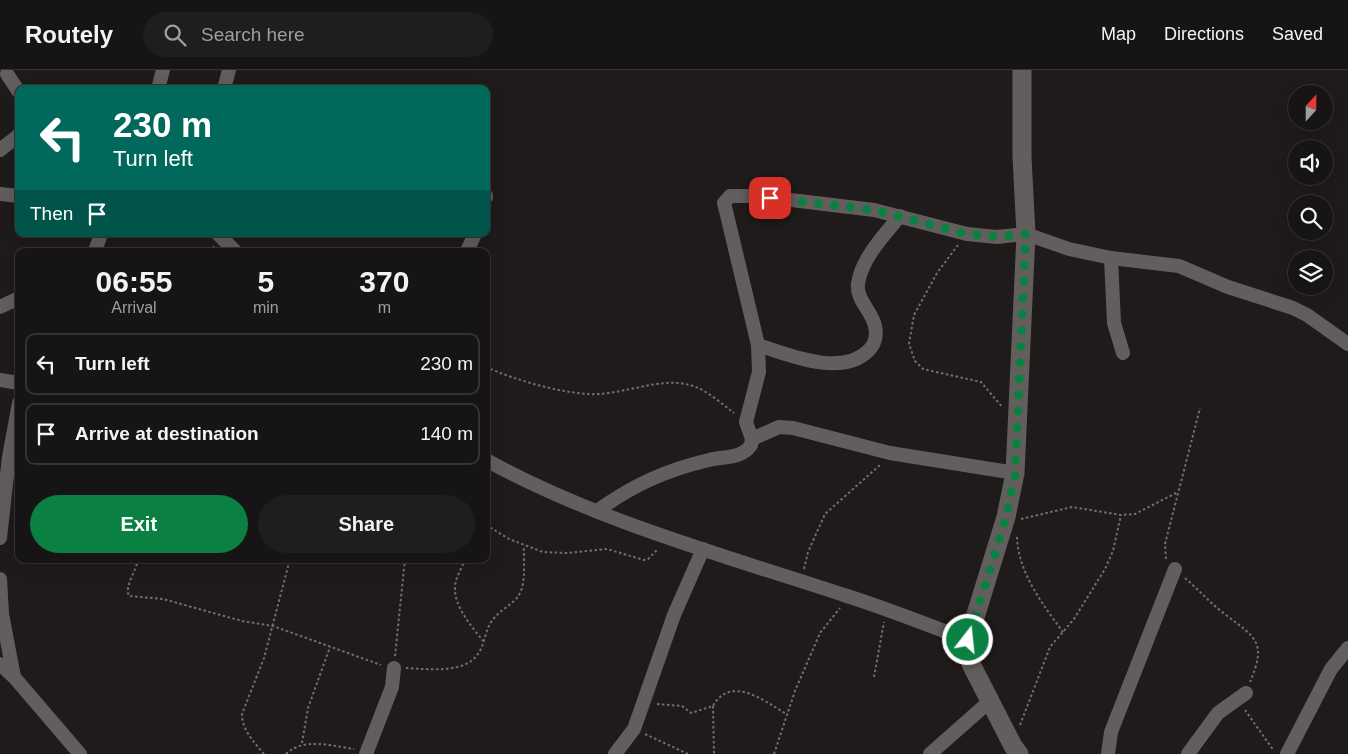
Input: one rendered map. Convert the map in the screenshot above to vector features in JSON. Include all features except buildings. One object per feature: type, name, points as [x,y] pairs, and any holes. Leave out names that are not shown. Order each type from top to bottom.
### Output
[{"type":"street","points":[[159,85],[163,70]]},
{"type":"street","points":[[225,85],[229,70]]},
{"type":"street","points":[[1013,751],[971,664],[968,640],[1006,518],[1015,474],[1026,234],[1022,158],[1022,70]]},
{"type":"street","points":[[7,74],[15,86]]},
{"type":"street","points":[[0,150],[15,138]]},
{"type":"street","points":[[0,194],[15,196]]},
{"type":"street","points":[[597,511],[626,490],[645,481],[709,460],[748,451],[752,439],[746,422],[759,372],[758,345],[724,202],[730,196],[758,196],[900,216],[967,234],[997,237],[1026,234],[1069,249],[1111,258],[1179,266],[1228,287],[1293,308],[1307,315],[1348,344]]},
{"type":"street","points":[[758,345],[803,360],[818,362],[845,361],[862,357],[871,349],[876,338],[875,325],[859,295],[860,276],[882,238],[900,216]]},
{"type":"street","points":[[221,237],[232,248]]},
{"type":"street","points":[[1111,258],[1114,323],[1123,353]]},
{"type":"street","points":[[0,306],[15,300]]},
{"type":"street","points":[[0,380],[15,382]]},
{"type":"street","points":[[752,439],[779,427],[793,428],[890,454],[1015,474]]},
{"type":"street","points":[[0,538],[14,457]]},
{"type":"street","points":[[490,463],[508,474],[665,537],[886,609],[968,640]]},
{"type":"street","points":[[615,754],[634,729],[674,615],[703,549]]},
{"type":"street","points":[[1108,754],[1111,732],[1174,569]]},
{"type":"street","points":[[0,579],[2,614],[14,677]]},
{"type":"street","points":[[1286,754],[1331,669],[1348,648]]},
{"type":"street","points":[[0,664],[14,677],[80,754]]},
{"type":"street","points":[[366,752],[392,687],[394,668]]},
{"type":"street","points":[[1188,754],[1218,713],[1246,693]]},
{"type":"street","points":[[930,754],[990,701]]},
{"type":"path","points":[[967,234],[936,273],[925,293],[914,315],[910,344],[916,361],[922,369],[937,374],[982,382],[1005,410],[1018,415]]},
{"type":"path","points":[[490,368],[511,378],[589,394],[639,389],[662,382],[681,382],[695,386],[713,397],[746,422]]},
{"type":"path","points":[[1200,408],[1165,544],[1167,560],[1174,569],[1226,615],[1243,626],[1252,636],[1256,644],[1258,657],[1246,693],[1244,708],[1276,754]]},
{"type":"path","points":[[802,581],[808,552],[824,514],[868,477],[890,454]]},
{"type":"path","points":[[1006,518],[1026,520],[1072,507],[1121,515],[1135,514],[1178,492]]},
{"type":"path","points":[[1013,751],[1044,660],[1056,638],[1063,633],[1086,602],[1106,569],[1113,551],[1121,515]]},
{"type":"path","points":[[490,527],[524,546],[543,552],[566,553],[607,549],[648,560],[665,537]]},
{"type":"path","points":[[1017,535],[1020,558],[1029,578],[1063,633]]},
{"type":"path","points":[[137,563],[128,586],[129,596],[163,599],[242,621],[273,626],[394,668],[462,666],[472,662],[479,653],[492,621],[520,596],[523,588],[524,546]]},
{"type":"path","points":[[264,754],[248,734],[242,722],[242,714],[256,680],[273,626],[289,563]]},
{"type":"path","points":[[394,668],[405,563]]},
{"type":"path","points":[[463,563],[456,582],[455,594],[460,610],[483,641]]},
{"type":"path","points":[[774,754],[786,714],[820,633],[850,597]]},
{"type":"path","points":[[874,677],[886,609]]},
{"type":"path","points":[[302,743],[308,708],[330,647]]},
{"type":"path","points":[[714,754],[713,706],[718,696],[728,691],[738,691],[753,695],[786,714]]},
{"type":"path","points":[[642,703],[682,706],[691,713],[713,706]]},
{"type":"path","points":[[634,729],[688,754]]},
{"type":"path","points":[[286,754],[302,743],[366,752]]},
{"type":"route","points":[[770,198],[874,210],[967,234],[997,237],[1026,234],[1015,474],[1006,518],[968,640]]}]
